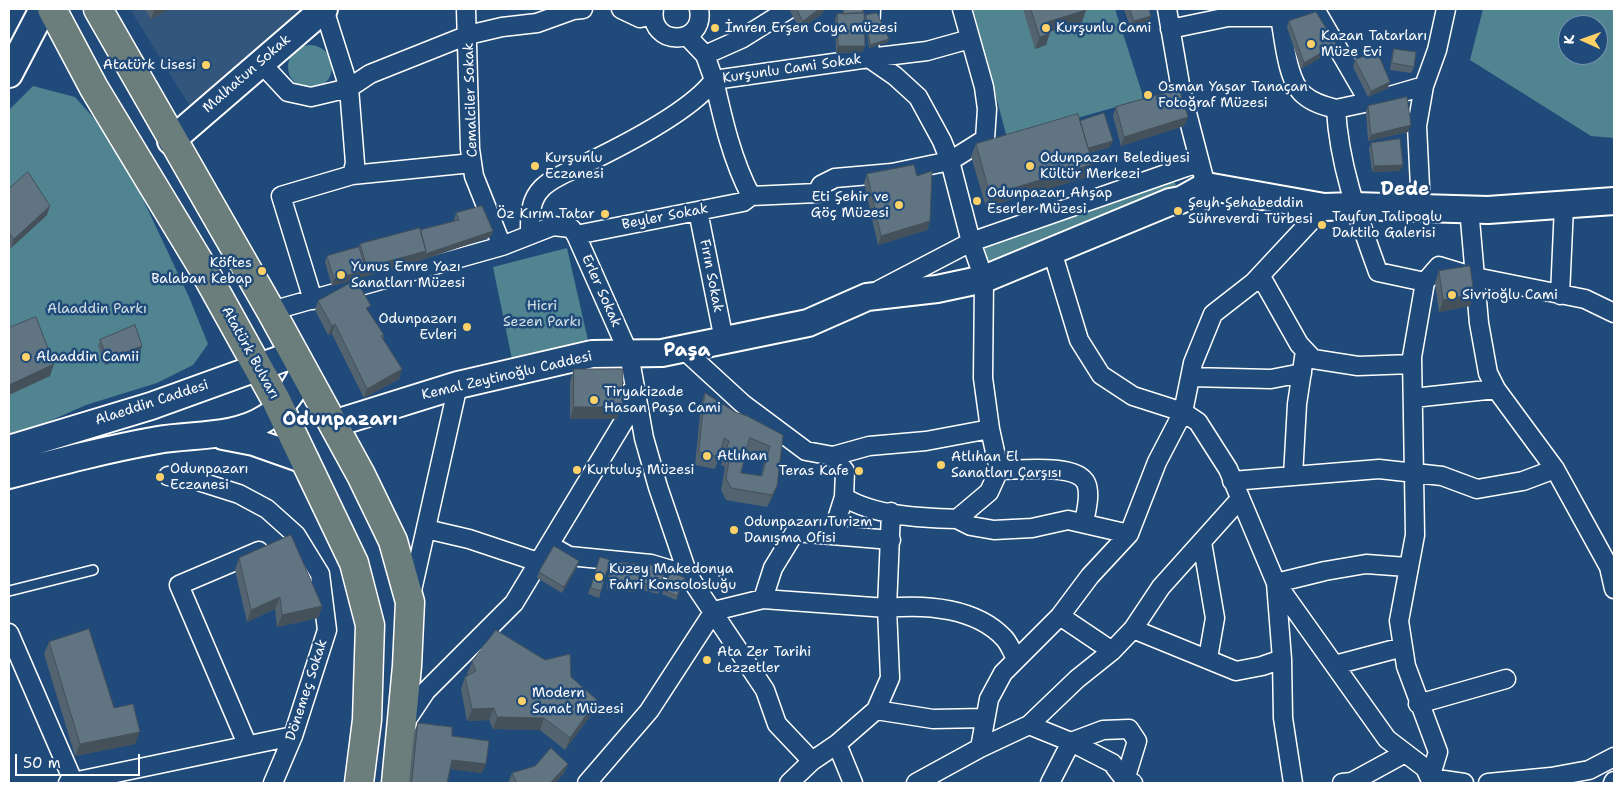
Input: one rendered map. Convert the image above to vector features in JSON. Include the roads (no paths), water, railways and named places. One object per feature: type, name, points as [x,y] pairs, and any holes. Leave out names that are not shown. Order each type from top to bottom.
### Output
[{"type":"main road","name":"Atatürk Bulvarı","points":[[52,9],[94,88],[201,264],[279,407],[354,563],[370,625],[367,720],[359,783]]},
{"type":"main road","points":[[82,9],[124,79],[132,85],[142,88]]},
{"type":"main road","points":[[98,9],[171,141],[271,311],[361,475],[393,541],[410,602],[407,666],[396,783]]},
{"type":"street","points":[[9,74],[43,9]]},
{"type":"street","points":[[324,9],[349,88],[355,163],[352,175]]},
{"type":"street","name":"Malhatun Sokak","points":[[171,141],[324,9]]},
{"type":"street","name":"Cemalciler Sokak","points":[[466,9],[474,176],[502,246]]},
{"type":"street","points":[[261,64],[281,87],[296,95],[311,97],[349,88],[370,74],[468,36],[502,27],[537,23],[573,10],[583,9]]},
{"type":"street","points":[[621,9],[640,18],[654,12],[655,23],[665,35],[672,38],[687,36],[698,25],[699,9]]},
{"type":"street","points":[[705,55],[741,39],[789,9]]},
{"type":"street","points":[[871,9],[869,58],[927,51],[970,39]]},
{"type":"street","points":[[950,161],[985,139],[987,109],[984,87],[962,9]]},
{"type":"street","points":[[1167,9],[1181,90],[1203,174]]},
{"type":"street","points":[[1170,29],[1228,17],[1280,17],[1313,9],[1369,102]]},
{"type":"street","points":[[1421,207],[1417,126],[1424,86],[1437,50],[1446,9]]},
{"type":"street","points":[[1280,17],[1294,81],[1302,94],[1315,102],[1336,109],[1369,102],[1424,86]]},
{"type":"street","points":[[687,36],[705,55],[714,80],[724,125],[740,175],[751,196]]},
{"type":"street","name":"Kurşunlu Cami Sokak","points":[[714,80],[869,58],[895,76],[918,97],[942,141],[950,161],[971,242],[984,279],[983,378],[990,429],[999,470]]},
{"type":"street","points":[[530,235],[531,207],[541,189],[554,179],[624,145],[704,94],[714,80]]},
{"type":"street","points":[[1336,109],[1344,164],[1354,206],[1378,272],[1425,282]]},
{"type":"street","name":"Beyler Sokak","points":[[271,311],[502,246],[553,226],[573,232],[743,202],[751,196],[817,193],[822,186],[835,178],[892,173],[950,161]]},
{"type":"street","points":[[313,300],[281,196],[352,175],[472,162]]},
{"type":"street","points":[[867,297],[971,242],[1203,174],[1324,207],[1421,207],[1488,210],[1614,201]]},
{"type":"street","name":"Kemal Zeytinoğlu Caddesi","points":[[333,424],[458,385],[592,354],[662,353],[683,349],[808,323],[867,297],[937,289],[984,279],[1170,202],[1181,200],[1203,174]]},
{"type":"street","points":[[1560,295],[1564,206]]},
{"type":"street","points":[[980,748],[989,700],[1003,673],[1060,616],[1090,576],[1128,534],[1157,462],[1183,412],[1190,377],[1213,314],[1254,282],[1324,207]]},
{"type":"street","points":[[1469,208],[1479,323],[1488,373],[1496,389],[1555,469],[1612,566],[1614,589]]},
{"type":"street","name":"Fırın Sokak","points":[[698,211],[724,340]]},
{"type":"street","name":"Erler Sokak","points":[[573,232],[629,354]]},
{"type":"street","points":[[1052,251],[1079,340],[1101,375],[1133,396],[1183,412],[1198,422],[1228,469],[1276,583],[1386,739],[1424,768],[1429,781]]},
{"type":"street","points":[[1429,781],[1438,752],[1418,704],[1406,666],[1399,621],[1407,567],[1415,535],[1412,472],[1412,364],[1425,282],[1439,266],[1475,277],[1594,302],[1614,313]]},
{"type":"street","points":[[1254,282],[1264,282],[1299,344],[1313,359],[1358,366],[1412,364]]},
{"type":"street","points":[[683,349],[743,404],[806,451],[833,456],[869,446],[926,441],[990,429]]},
{"type":"street","points":[[1293,476],[1297,404],[1306,351]]},
{"type":"street","points":[[401,729],[426,691],[514,602],[549,545],[630,411],[629,354]]},
{"type":"street","points":[[629,354],[644,438],[658,487],[688,575],[766,690],[777,724],[812,761]]},
{"type":"street","points":[[9,475],[107,450],[246,428],[266,418],[292,393],[299,363]]},
{"type":"street","name":"Alaeddin Caddesi","points":[[9,449],[151,406],[257,367],[299,363]]},
{"type":"street","points":[[1190,377],[1271,379],[1302,373]]},
{"type":"street","points":[[410,602],[458,385]]},
{"type":"street","points":[[1413,398],[1496,389]]},
{"type":"street","points":[[210,434],[254,442],[305,460]]},
{"type":"street","points":[[832,535],[844,497],[845,471],[833,456]]},
{"type":"street","points":[[1232,481],[1379,469],[1442,476],[1477,489],[1523,481],[1555,469]]},
{"type":"street","points":[[957,520],[989,492],[999,470],[1063,470],[1080,475],[1086,484],[1087,504],[1084,523]]},
{"type":"street","name":"Dönemeç Sokak","points":[[168,476],[198,481],[239,494],[267,509],[296,536],[320,574],[327,630],[293,736],[273,783]]},
{"type":"street","points":[[844,497],[858,506],[909,517],[957,520],[971,526],[994,530],[1032,528],[1068,520],[1128,534]]},
{"type":"street","points":[[916,783],[980,748],[1029,725],[1077,679],[1112,651],[1133,629],[1161,587],[1240,500]]},
{"type":"street","points":[[789,783],[812,761],[837,744],[876,710],[890,678],[888,608],[891,512]]},
{"type":"street","points":[[426,529],[468,539],[538,562]]},
{"type":"street","points":[[762,599],[773,568],[795,532],[891,540]]},
{"type":"street","points":[[247,744],[179,585],[296,536]]},
{"type":"street","points":[[1202,542],[1215,618],[1208,658]]},
{"type":"street","points":[[549,545],[569,556],[651,564],[688,575]]},
{"type":"street","points":[[1276,583],[1325,570],[1366,564],[1407,567]]},
{"type":"street","points":[[1276,583],[1282,659],[1283,718],[1293,783]]},
{"type":"street","points":[[587,783],[649,711],[714,611],[762,599],[888,608],[912,606],[970,615],[1004,638],[1016,658]]},
{"type":"street","points":[[1060,616],[1112,651]]},
{"type":"street","points":[[1133,629],[1236,670],[1262,666],[1282,659]]},
{"type":"street","points":[[9,633],[72,782],[247,744],[293,736]]},
{"type":"street","points":[[1335,665],[1403,647]]},
{"type":"street","points":[[1418,704],[1506,679]]},
{"type":"street","points":[[876,710],[933,719],[986,718]]},
{"type":"street","points":[[1029,725],[1071,742],[1112,764],[1129,781]]},
{"type":"street","points":[[1050,783],[1071,742],[1103,730],[1129,730],[1137,741],[1129,781]]},
{"type":"street","points":[[837,744],[853,783]]},
{"type":"street","points":[[1342,783],[1352,782],[1405,753]]},
{"type":"street","points":[[1488,783],[1550,777],[1589,770],[1614,757]]},
{"type":"street","points":[[1429,781],[1464,783]]},
{"type":"lane","points":[[9,591],[93,570]]},
{"type":"place","name":"İmren Erşen Coya müzesi","points":[[715,28]]},
{"type":"place","name":"Kurşunlu Cami","points":[[1046,28]]},
{"type":"place","name":"Kazan Tatarları Müze Evi","points":[[1311,44]]},
{"type":"place","name":"Atatürk Lisesi","points":[[206,65]]},
{"type":"place","name":"Osman Yaşar Tanaçan Fotoğraf Müzesi","points":[[1148,95]]},
{"type":"place","name":"Kurşunlu Eczanesi","points":[[535,166]]},
{"type":"place","name":"Odunpazarı Belediyesi Kültür Merkezi","points":[[1030,166]]},
{"type":"place","name":"Odunpazarı Ahşap Eserler Müzesi","points":[[977,201]]},
{"type":"place","name":"Eti Şehir ve Göç Müzesi","points":[[899,205]]},
{"type":"place","name":"Şeyh Şehabeddin Sühreverdi Türbesi","points":[[1178,211]]},
{"type":"place","name":"Öz Kırım Tatar","points":[[605,214]]},
{"type":"place","name":"Tayfun Talipoglu Daktilo Galerisi","points":[[1322,225]]},
{"type":"place","name":"Köftes Balaban Kebap","points":[[262,271]]},
{"type":"place","name":"Yunus Emre Yazı Sanatları Müzesi","points":[[341,275]]},
{"type":"place","name":"Sivrioğlu Cami","points":[[1452,295]]},
{"type":"place","name":"Odunpazarı Evleri","points":[[467,327]]},
{"type":"place","name":"Alaaddin Camii","points":[[26,357]]},
{"type":"place","name":"Tiryakizade Hasan Paşa Cami","points":[[594,400]]},
{"type":"place","name":"Atlıhan","points":[[707,456]]},
{"type":"place","name":"Atlıhan El Sanatları Çarşısı","points":[[941,465]]},
{"type":"place","name":"Kurtuluş Müzesi","points":[[577,470]]},
{"type":"place","name":"Teras Kafe","points":[[859,471]]},
{"type":"place","name":"Odunpazarı Eczanesi","points":[[160,477]]},
{"type":"place","name":"Odunpazarı Turizm Danışma Ofisi","points":[[734,530]]},
{"type":"place","name":"Kuzey Makedonya Fahri Konsolosluğu","points":[[599,577]]},
{"type":"place","name":"Ata Zer Tarihi Lezzetler","points":[[707,660]]},
{"type":"place","name":"Modern Sanat Müzesi","points":[[522,701]]},
{"type":"district","name":"Dede","points":[[1405,190]]},
{"type":"district","name":"Paşa","points":[[687,351]]},
{"type":"district","name":"Odunpazarı","points":[[340,420]]},
{"type":"park label","name":"Alaaddin Parkı","points":[[97,309]]},
{"type":"park label","name":"Hicri Sezen Parkı","points":[[542,314]]}]
